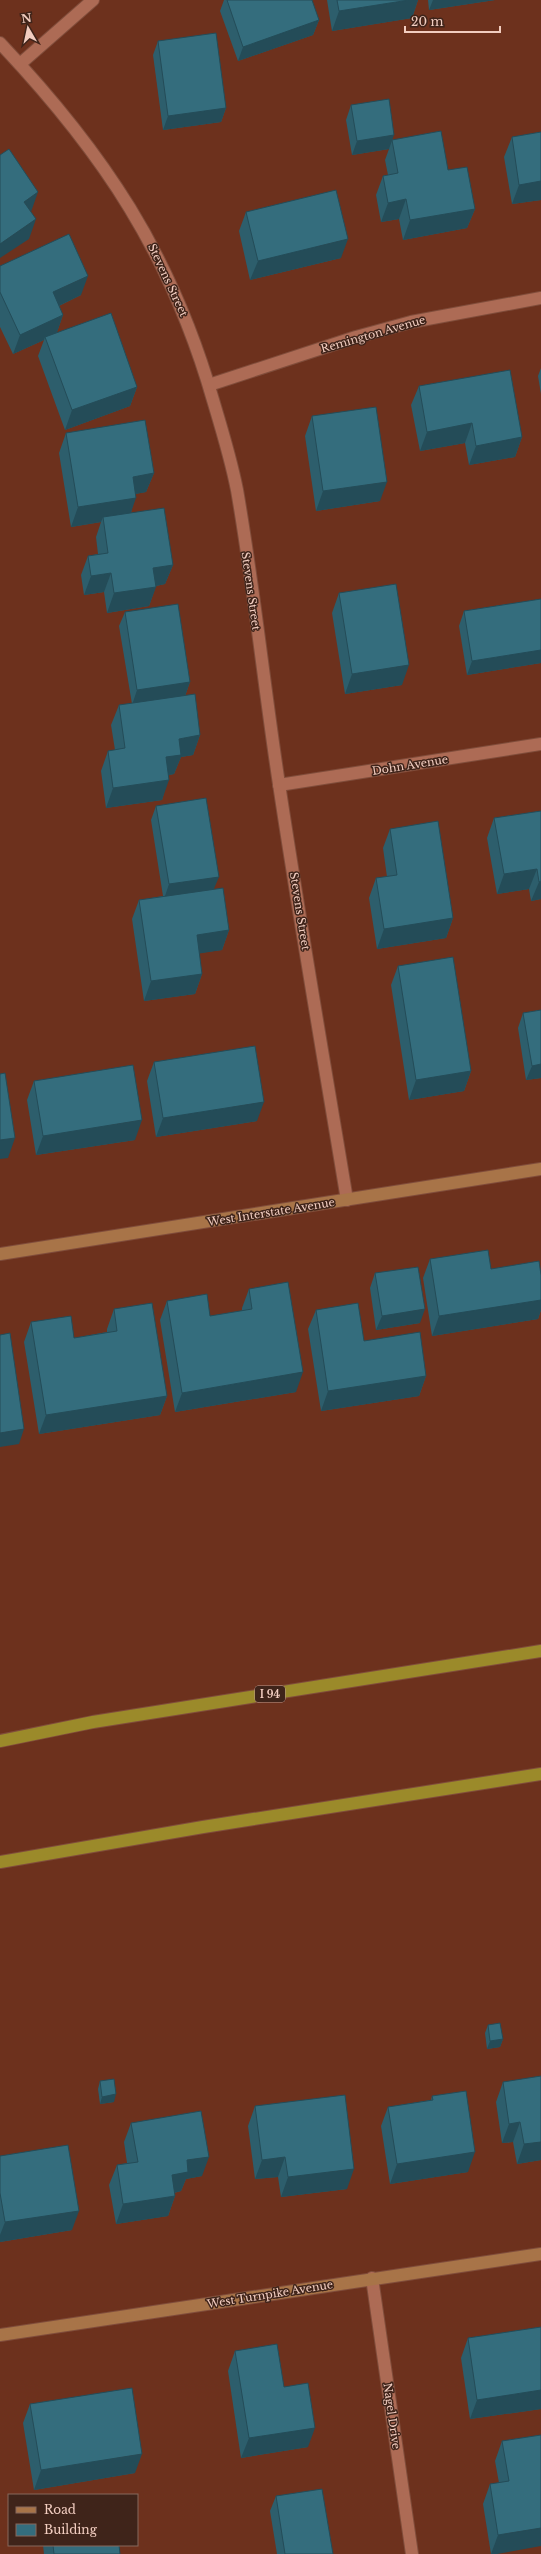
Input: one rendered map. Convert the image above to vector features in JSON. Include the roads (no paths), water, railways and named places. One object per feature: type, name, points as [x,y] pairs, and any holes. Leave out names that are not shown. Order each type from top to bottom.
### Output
[{"type":"highway","name":"I 94","points":[[0,1741],[93,1722],[541,1651]]},
{"type":"highway","points":[[0,1862],[211,1826],[541,1774]]},
{"type":"street","points":[[20,64],[93,0]]},
{"type":"street","name":"Stevens Street","points":[[0,43],[62,111],[91,148],[120,190],[149,239],[172,285],[193,336],[209,385],[237,490],[279,785],[347,1200]]},
{"type":"street","name":"Remington Avenue","points":[[209,385],[390,328],[462,311],[541,298]]},
{"type":"street","name":"Dohn Avenue","points":[[279,785],[541,744]]},
{"type":"street","name":"West Interstate Avenue","points":[[0,1254],[541,1169]]},
{"type":"street","name":"West Turnpike Avenue","points":[[0,2336],[372,2278],[541,2254]]},
{"type":"street","name":"Nagel Drive","points":[[372,2278],[412,2554]]}]
